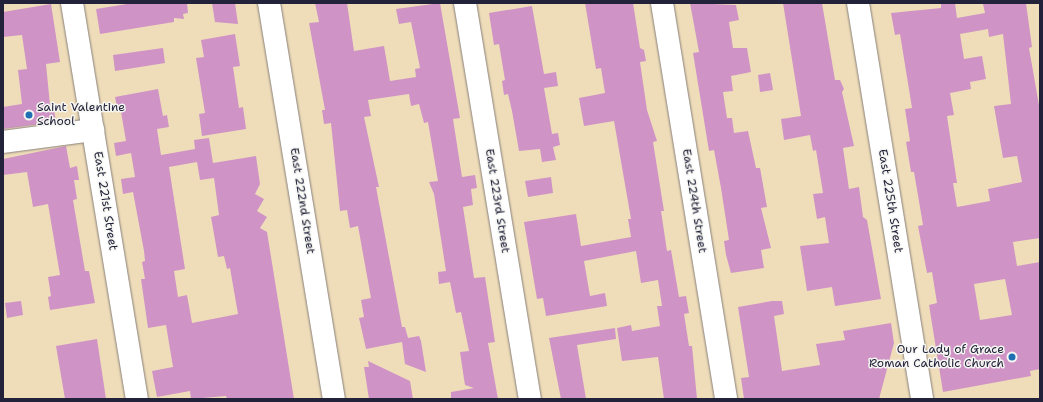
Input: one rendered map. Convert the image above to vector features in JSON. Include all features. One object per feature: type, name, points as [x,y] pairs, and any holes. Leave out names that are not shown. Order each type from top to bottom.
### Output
[{"type":"street","name":"East 221st Street","points":[[72,3],[137,399]]},
{"type":"street","name":"East 222nd Street","points":[[270,3],[334,399]]},
{"type":"street","name":"East 223rd Street","points":[[465,3],[530,399]]},
{"type":"street","name":"East 224th Street","points":[[662,3],[726,399]]},
{"type":"street","name":"East 225th Street","points":[[858,3],[922,399]]},
{"type":"street","points":[[3,142],[93,130]]},
{"type":"building","points":[[133,3],[187,3],[188,13],[183,14],[184,19],[174,18],[174,22],[100,34],[96,9]]},
{"type":"building","points":[[212,3],[235,3],[238,24],[215,22]]},
{"type":"building","points":[[315,3],[347,3],[354,51],[384,46],[390,81],[416,77],[415,69],[420,68],[411,22],[399,24],[396,9],[440,3],[460,118],[453,119],[462,177],[475,175],[477,188],[471,189],[473,205],[463,207],[474,278],[485,277],[495,342],[488,343],[498,399],[451,399],[451,392],[474,388],[465,385],[460,352],[469,351],[461,312],[456,313],[450,282],[439,284],[438,272],[446,271],[434,194],[429,182],[438,181],[428,122],[424,123],[419,104],[411,106],[409,94],[368,100],[371,116],[364,117],[379,187],[376,187],[402,327],[405,327],[408,338],[419,336],[426,372],[405,364],[402,342],[366,349],[359,318],[364,317],[361,300],[371,298],[358,226],[350,228],[347,210],[340,211],[331,123],[324,124],[322,110],[325,110],[309,23],[319,22]]},
{"type":"building","points":[[585,3],[633,3],[640,48],[644,50],[646,61],[640,62],[647,110],[657,141],[653,142],[664,211],[661,211],[667,251],[671,250],[679,297],[686,296],[689,313],[684,314],[689,346],[692,346],[697,399],[664,399],[658,357],[622,361],[617,328],[631,325],[632,331],[660,326],[657,306],[662,306],[658,280],[641,283],[636,251],[584,261],[590,296],[605,293],[607,306],[546,316],[543,298],[537,299],[524,222],[576,214],[581,246],[631,237],[628,219],[631,219],[614,121],[584,126],[579,98],[605,93],[601,68],[596,69]]},
{"type":"building","points":[[690,3],[736,5],[739,20],[729,22],[733,48],[747,48],[751,72],[731,76],[733,91],[723,92],[727,118],[732,118],[734,133],[748,131],[756,168],[760,168],[767,207],[761,208],[771,248],[761,250],[764,268],[731,273],[724,241],[729,240],[721,188],[714,150],[709,151],[693,53],[699,52]]},
{"type":"building","points":[[783,3],[822,3],[835,80],[840,80],[844,89],[842,92],[854,146],[843,148],[849,189],[859,187],[863,217],[867,220],[881,299],[835,306],[832,287],[807,291],[800,246],[829,243],[825,217],[817,219],[813,194],[823,193],[816,150],[813,151],[810,135],[784,140],[781,119],[801,116]]},
{"type":"building","points":[[941,3],[955,3],[957,18],[985,13],[983,4],[1026,3],[1032,47],[1029,48],[1040,111],[1040,238],[1013,242],[1017,266],[1040,262],[1040,369],[1030,371],[1031,376],[943,392],[929,305],[937,303],[932,272],[927,273],[918,226],[923,225],[914,172],[911,172],[906,142],[910,141],[905,109],[912,108],[900,34],[895,35],[891,13],[941,8]],"holes":[[[988,29],[989,37],[1003,34],[1011,104],[994,106],[1003,158],[1017,156],[1022,182],[988,189],[990,201],[957,207],[953,183],[957,183],[947,116],[954,115],[950,93],[971,89],[970,82],[986,79],[982,56],[964,59],[960,34]],[[1005,279],[1012,315],[980,320],[974,284]]]},
{"type":"building","points":[[51,4],[60,62],[46,64],[50,105],[53,104],[56,122],[3,129],[3,107],[22,104],[18,70],[27,69],[22,35],[3,37],[3,12]]},
{"type":"building","points":[[532,6],[544,74],[556,72],[558,86],[544,88],[552,134],[558,133],[560,145],[553,147],[556,160],[542,162],[540,149],[519,151],[508,94],[504,95],[502,81],[505,80],[499,44],[494,45],[489,13]]},
{"type":"building","points":[[235,34],[240,66],[233,67],[239,108],[243,107],[246,129],[202,136],[199,114],[205,113],[196,58],[204,57],[201,40]]},
{"type":"building","points":[[163,48],[165,63],[115,71],[113,55]]},
{"type":"building","points":[[770,73],[773,90],[760,92],[758,75]]},
{"type":"building","points":[[158,89],[163,116],[167,115],[169,127],[157,129],[161,155],[195,149],[194,140],[209,138],[213,163],[256,156],[260,184],[255,194],[264,199],[257,211],[267,217],[260,228],[267,232],[294,399],[227,399],[226,396],[191,399],[190,391],[157,397],[152,371],[173,367],[166,325],[148,328],[141,279],[145,279],[142,262],[145,261],[144,251],[133,192],[123,194],[121,179],[135,177],[131,153],[116,156],[114,143],[126,141],[121,112],[118,112],[115,97]],"holes":[[[197,162],[200,180],[214,178],[219,215],[211,217],[218,257],[224,256],[227,269],[230,268],[238,314],[192,323],[187,295],[178,297],[174,271],[185,269],[169,167]]]},
{"type":"building","points":[[66,146],[70,168],[77,166],[79,180],[74,180],[77,199],[73,200],[85,271],[89,271],[95,303],[50,310],[48,297],[51,296],[48,277],[60,275],[48,204],[33,207],[27,172],[3,175],[3,159]]},
{"type":"building","points":[[551,177],[553,193],[528,197],[525,181]]},
{"type":"building","points":[[21,301],[23,315],[7,318],[5,303]]},
{"type":"building","points":[[772,301],[782,301],[784,314],[774,316],[782,371],[820,365],[816,344],[845,340],[843,331],[891,323],[894,343],[879,399],[744,399],[741,378],[749,377],[738,307]]},
{"type":"building","points":[[615,328],[616,339],[577,345],[586,399],[561,399],[549,338]]},
{"type":"building","points":[[97,339],[106,399],[65,399],[56,346]]},
{"type":"building","points":[[368,361],[410,381],[413,399],[369,399],[364,367],[369,367]]},
{"type":"place","name":"Saint Valentine School","points":[[29,115]]},
{"type":"place","name":"Our Lady of Grace Roman Catholic Church","points":[[1012,357]]}]
